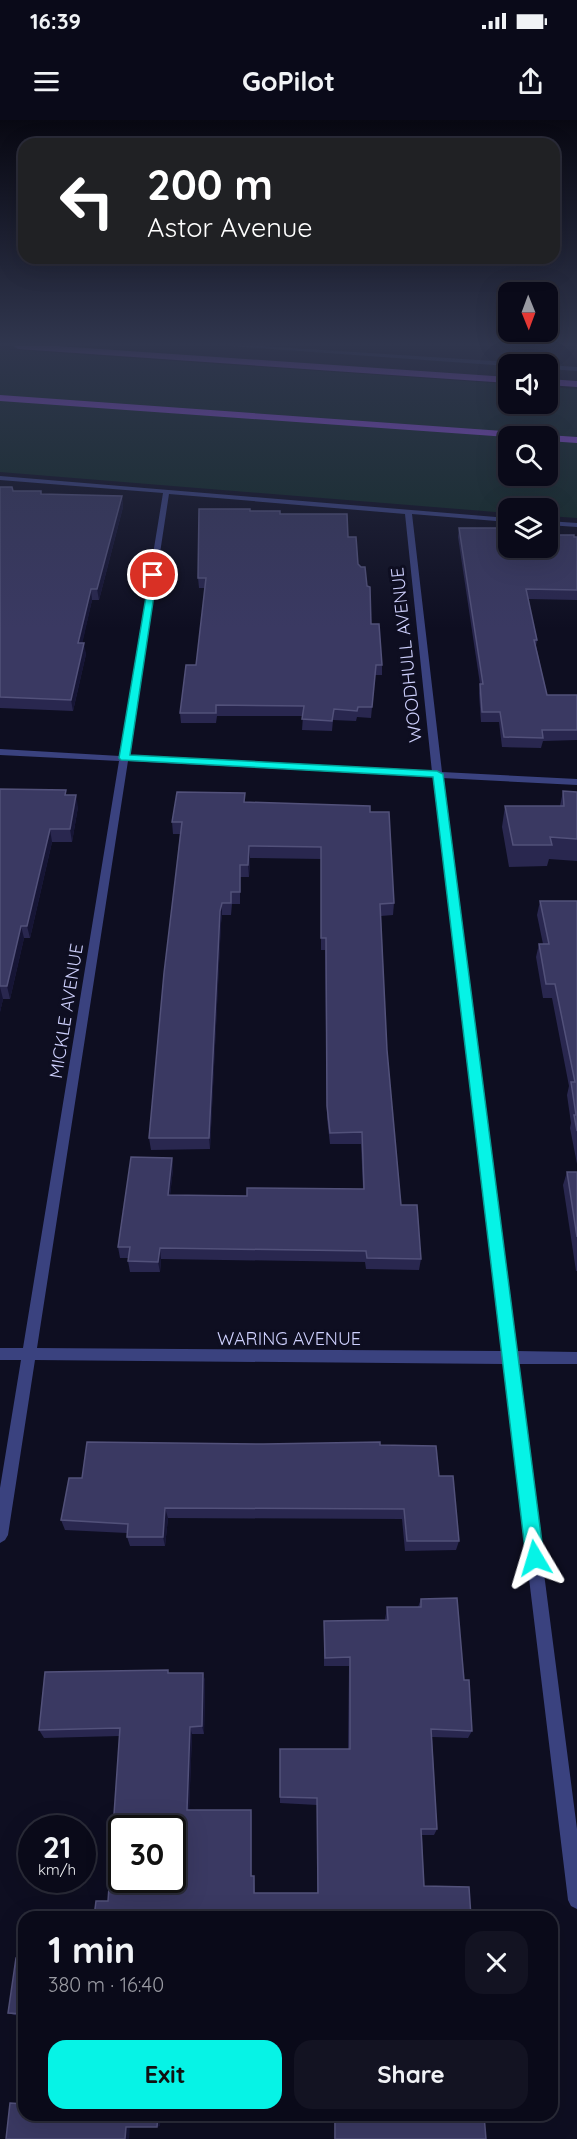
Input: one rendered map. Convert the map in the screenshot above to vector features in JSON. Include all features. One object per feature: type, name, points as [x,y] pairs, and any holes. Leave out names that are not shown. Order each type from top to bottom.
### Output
[{"type":"street","points":[[0,478],[498,519]]},
{"type":"street","name":"MICKLE AVENUE","points":[[0,1535],[166,493]]},
{"type":"street","name":"WOODHULL AVENUE","points":[[408,513],[437,774],[577,1900]]},
{"type":"street","points":[[558,524],[577,525]]},
{"type":"street","points":[[0,752],[577,782]]},
{"type":"street","name":"WARING AVENUE","points":[[0,1354],[577,1358]]},
{"type":"green space","points":[[0,440],[498,440],[498,486],[558,486],[558,440],[577,440],[577,518],[558,517],[558,498],[498,498],[498,512],[0,472]]},
{"type":"building","points":[[0,487],[12,487],[13,491],[41,491],[41,494],[122,496],[97,589],[91,589],[78,643],[84,643],[71,700],[0,697]]},
{"type":"building","points":[[199,509],[250,509],[250,511],[280,511],[280,514],[347,514],[348,537],[356,537],[358,564],[365,567],[367,586],[370,587],[371,624],[379,624],[382,665],[376,665],[372,707],[358,707],[357,711],[334,709],[332,721],[302,719],[304,706],[216,705],[216,713],[180,713],[186,665],[196,665],[206,578],[198,578]]},
{"type":"building","points":[[459,528],[498,528],[498,558],[558,558],[558,535],[574,535],[577,537],[577,590],[526,589],[537,640],[534,640],[547,695],[577,695],[577,730],[542,730],[543,738],[504,737],[500,712],[482,712],[480,684],[483,684]]},
{"type":"building","points":[[0,789],[66,790],[65,795],[76,795],[70,829],[50,829],[27,926],[21,926],[7,986],[0,986]]},
{"type":"building","points":[[563,791],[577,792],[577,839],[550,837],[552,845],[513,845],[505,806],[564,806]]},
{"type":"building","points":[[177,792],[245,793],[244,802],[370,806],[370,812],[389,812],[394,903],[380,904],[387,1050],[401,1205],[417,1205],[421,1259],[367,1258],[366,1251],[160,1248],[158,1262],[128,1261],[130,1247],[118,1247],[131,1157],[172,1158],[168,1195],[247,1196],[247,1188],[364,1189],[362,1132],[330,1133],[327,1106],[326,938],[321,938],[321,847],[249,846],[248,865],[240,865],[240,892],[231,892],[231,903],[222,903],[220,911],[209,1138],[149,1138],[164,973],[182,822],[172,822]]},
{"type":"building","points":[[540,901],[577,901],[577,1131],[571,1082],[575,1082],[555,984],[546,984],[539,944],[549,944]]},
{"type":"building","points":[[567,1172],[577,1172],[577,1237]]},
{"type":"building","points":[[87,1442],[264,1444],[380,1442],[380,1445],[436,1446],[439,1476],[453,1476],[459,1541],[407,1541],[404,1509],[165,1508],[163,1537],[127,1537],[128,1524],[61,1520],[69,1478],[82,1478]]},
{"type":"building","points":[[457,1598],[464,1680],[469,1680],[472,1731],[431,1729],[437,1829],[421,1829],[424,1886],[469,1887],[471,1911],[95,1911],[96,1901],[108,1901],[109,1893],[186,1893],[186,1815],[114,1815],[120,1728],[39,1730],[45,1672],[168,1670],[168,1673],[203,1673],[202,1726],[190,1727],[187,1810],[251,1810],[251,1876],[254,1876],[254,1893],[318,1893],[317,1798],[280,1797],[280,1749],[350,1749],[350,1657],[325,1658],[324,1621],[388,1620],[387,1607],[421,1607],[421,1599]]},
{"type":"building","points":[[16,1958],[18,1958],[18,2014],[8,2013]]},
{"type":"building","points":[[10,2103],[18,2104],[18,2121],[158,2121],[157,2127],[126,2127],[125,2139],[6,2139]]},
{"type":"building","points":[[335,2121],[484,2121],[486,2139],[335,2139]]},
{"type":"route","points":[[153,575],[124,758],[437,774],[535,1558]]}]
